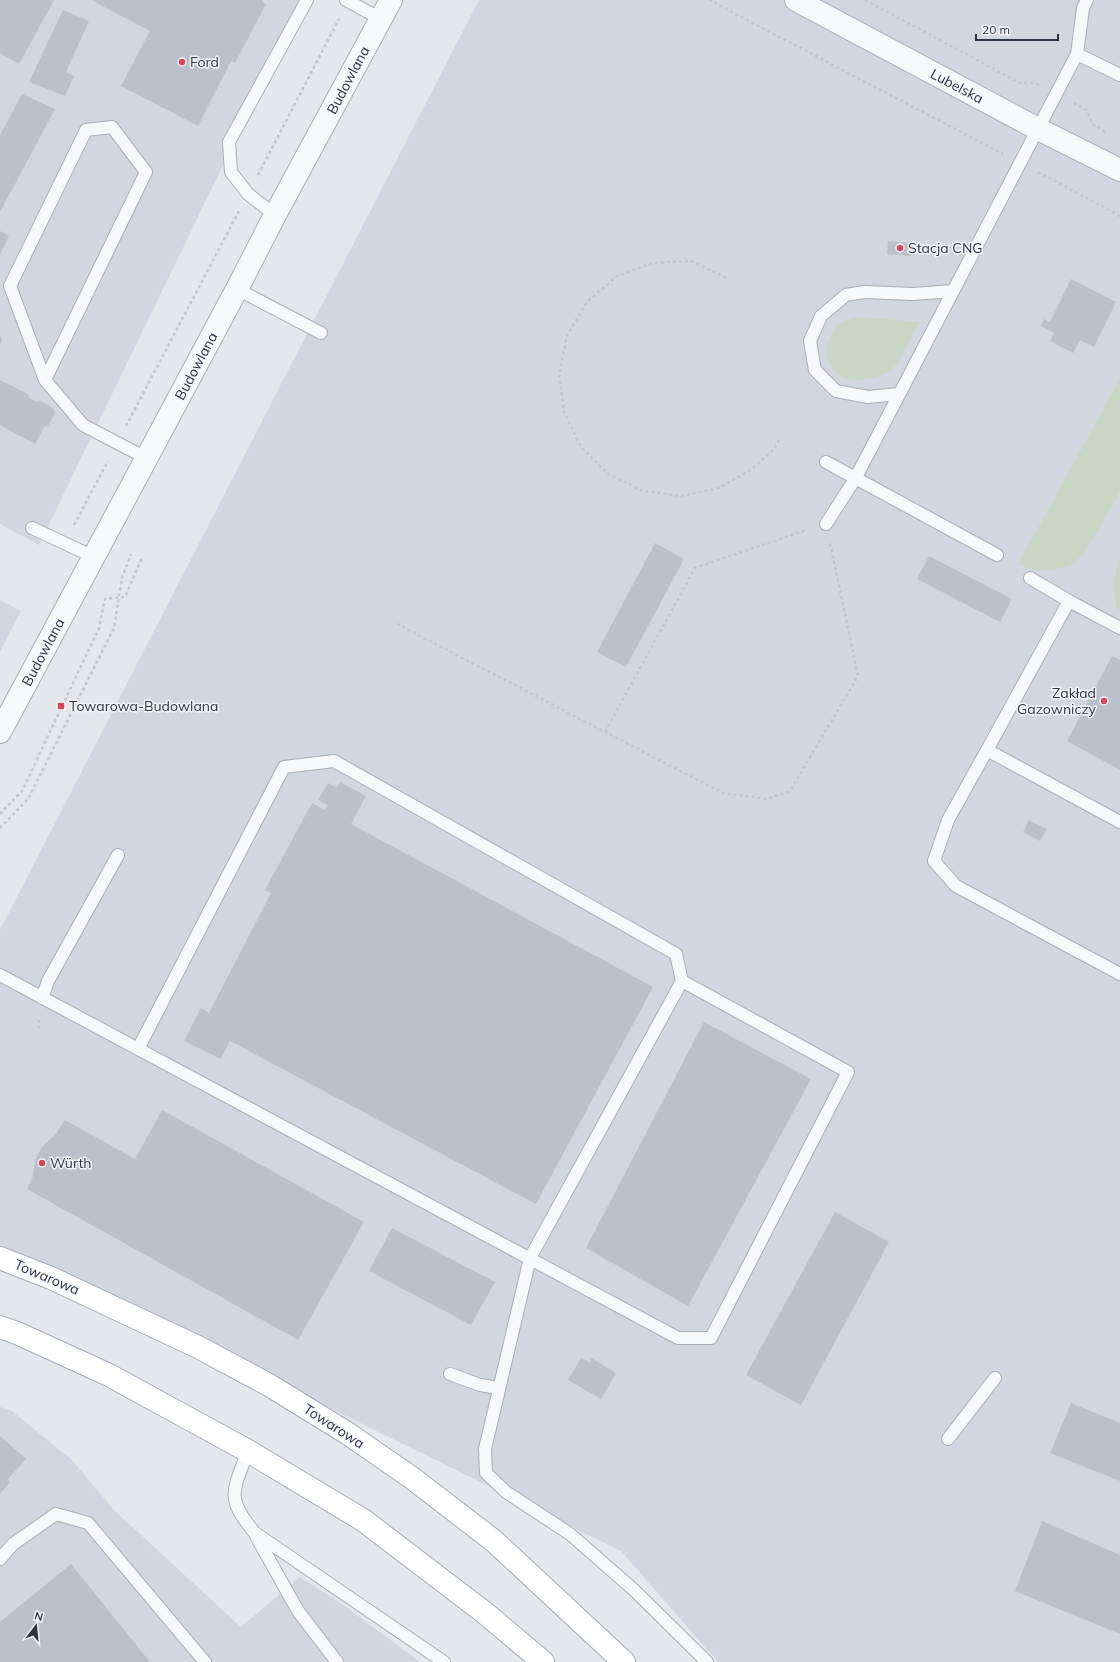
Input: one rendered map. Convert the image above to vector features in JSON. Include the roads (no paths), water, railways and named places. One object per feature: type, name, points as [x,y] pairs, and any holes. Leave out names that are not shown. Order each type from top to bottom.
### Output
[{"type":"main road","name":"Towarowa","points":[[0,1258],[51,1278],[198,1347],[269,1385],[348,1432],[412,1478],[494,1541],[624,1662]]},
{"type":"main road","points":[[0,1327],[17,1333],[109,1374],[248,1451],[364,1520],[485,1613],[543,1662]]},
{"type":"street","name":"Budowlana","points":[[0,732],[391,0]]},
{"type":"street","name":"Lubelska","points":[[796,0],[1038,129],[1120,170]]},
{"type":"lane","points":[[275,215],[248,194],[231,172],[229,142],[307,0]]},
{"type":"lane","points":[[826,524],[855,479],[1077,54],[1082,8],[1087,0]]},
{"type":"lane","points":[[347,1],[381,19]]},
{"type":"lane","points":[[1077,54],[1120,76]]},
{"type":"lane","points":[[45,380],[146,172],[112,127],[86,130],[10,286],[45,380],[83,425],[146,458]]},
{"type":"lane","points":[[237,289],[321,333]]},
{"type":"lane","points":[[899,394],[868,397],[836,391],[815,370],[810,341],[821,316],[846,294],[864,292],[913,294],[953,292]]},
{"type":"lane","points":[[826,462],[996,555]]},
{"type":"lane","points":[[32,528],[94,557]]},
{"type":"lane","points":[[1030,578],[1120,628]]},
{"type":"lane","points":[[1069,601],[948,820],[934,861],[956,886],[1120,974]]},
{"type":"lane","points":[[987,750],[1120,822]]},
{"type":"lane","points":[[138,1049],[284,767],[334,761],[676,954],[682,981],[530,1258],[485,1449],[486,1473],[506,1492],[570,1534],[634,1590],[707,1662]]},
{"type":"lane","points":[[42,998],[48,981],[118,855]]},
{"type":"lane","points":[[0,975],[678,1338],[711,1338],[848,1072],[682,981]]},
{"type":"lane","points":[[450,1374],[480,1385],[499,1388]]},
{"type":"lane","points":[[948,1439],[996,1378]]},
{"type":"lane","points":[[248,1451],[233,1491],[237,1509],[242,1519],[255,1533],[444,1662]]},
{"type":"lane","points":[[0,1559],[13,1544],[56,1514],[88,1523],[205,1662]]},
{"type":"lane","points":[[255,1533],[298,1612],[337,1662]]},
{"type":"place","name":"Ford","points":[[182,62]]},
{"type":"place","name":"Stacja CNG","points":[[900,248]]},
{"type":"place","name":"Zakład Gazowniczy","points":[[1104,701]]},
{"type":"place","name":"Towarowa-Budowlana","points":[[61,706]]},
{"type":"place","name":"Würth","points":[[42,1163]]}]
